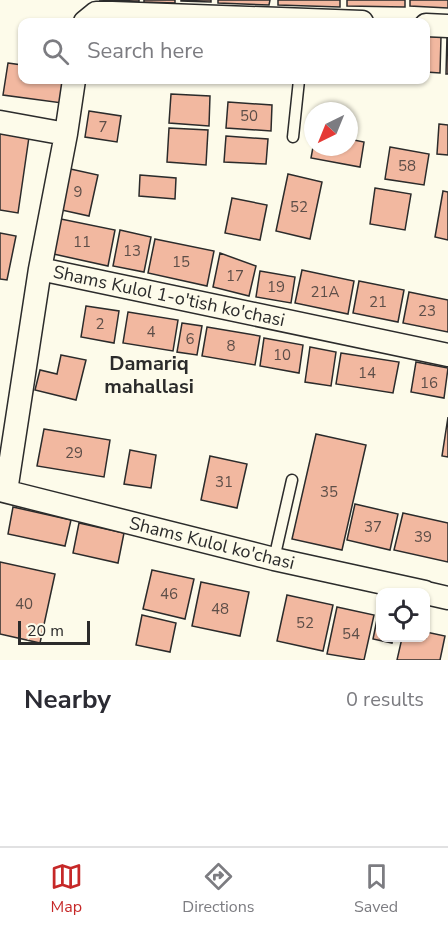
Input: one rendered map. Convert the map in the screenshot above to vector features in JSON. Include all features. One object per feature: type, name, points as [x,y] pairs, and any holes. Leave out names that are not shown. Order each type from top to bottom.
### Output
[{"type":"street","points":[[90,18],[96,13],[112,13],[233,18]]},
{"type":"street","points":[[430,25],[448,26]]},
{"type":"street","points":[[40,269],[73,84]]},
{"type":"street","points":[[0,122],[66,134]]},
{"type":"street","name":"Shams Kulol 1-o'tish ko'chasi","points":[[3,491],[40,269],[448,355]]},
{"type":"street","name":"Shams Kulol ko'chasi","points":[[3,491],[274,559],[403,588]]},
{"type":"street","name":"Shams Kulol ko'chasi","points":[[430,594],[448,598]]},
{"type":"lane","points":[[293,137],[299,84]]},
{"type":"lane","points":[[274,559],[292,480]]},
{"type":"building","points":[[99,0],[139,0],[139,2]]},
{"type":"building","points":[[144,0],[175,0],[175,3],[144,2]]},
{"type":"building","points":[[211,0],[211,2],[181,1]]},
{"type":"building","points":[[218,0],[270,0],[269,5],[218,3]]},
{"type":"building","points":[[278,0],[340,0],[340,7],[278,5]]},
{"type":"building","points":[[347,0],[405,0],[405,7],[347,6]]},
{"type":"building","points":[[410,0],[448,0],[448,8],[410,6]]},
{"type":"building","points":[[430,36],[441,37],[440,73],[430,72]]},
{"type":"building","points":[[447,36],[448,74],[446,74]]},
{"type":"building","points":[[8,63],[18,64],[18,84],[64,84],[62,103],[3,95]]},
{"type":"building","points":[[171,94],[210,96],[209,126],[169,123]]},
{"type":"building","points":[[228,102],[272,105],[271,131],[226,128]]},
{"type":"building","points":[[89,111],[121,116],[117,142],[85,137]]},
{"type":"building","points":[[439,124],[448,125],[448,155],[437,154]]},
{"type":"building","points":[[169,128],[208,130],[206,165],[167,162]]},
{"type":"building","points":[[0,133],[29,137],[18,213],[0,210]]},
{"type":"building","points":[[226,136],[268,139],[266,164],[224,162]]},
{"type":"building","points":[[358,141],[364,142],[360,167],[311,158],[311,156],[358,156]]},
{"type":"building","points":[[390,147],[429,154],[424,185],[385,179]]},
{"type":"building","points":[[66,168],[98,175],[89,216],[57,209]]},
{"type":"building","points":[[288,174],[322,182],[310,239],[276,231]]},
{"type":"building","points":[[140,175],[176,178],[175,199],[139,196]]},
{"type":"building","points":[[375,188],[411,194],[405,230],[370,224]]},
{"type":"building","points":[[443,191],[448,192],[448,240],[435,237]]},
{"type":"building","points":[[232,198],[267,205],[260,240],[225,233]]},
{"type":"building","points":[[56,218],[115,230],[108,266],[49,253]]},
{"type":"building","points":[[120,230],[151,237],[144,272],[113,266]]},
{"type":"building","points":[[0,233],[16,236],[7,280],[0,279]]},
{"type":"building","points":[[155,239],[214,251],[207,286],[148,273]]},
{"type":"building","points":[[220,253],[256,266],[249,296],[213,287]]},
{"type":"building","points":[[302,270],[354,281],[348,314],[295,303]]},
{"type":"building","points":[[260,271],[295,277],[291,303],[256,297]]},
{"type":"building","points":[[359,281],[404,290],[398,322],[353,313]]},
{"type":"building","points":[[409,292],[448,300],[448,332],[403,323]]},
{"type":"building","points":[[86,306],[119,311],[114,343],[81,337]]},
{"type":"building","points":[[128,312],[178,320],[173,351],[123,343]]},
{"type":"building","points":[[182,323],[202,326],[197,355],[177,352]]},
{"type":"building","points":[[207,327],[260,336],[255,365],[202,356]]},
{"type":"building","points":[[264,338],[303,345],[299,373],[260,366]]},
{"type":"building","points":[[310,347],[336,352],[331,386],[305,382]]},
{"type":"building","points":[[341,353],[399,362],[393,393],[336,384]]},
{"type":"building","points":[[61,355],[86,360],[76,400],[35,390],[40,370],[57,374]]},
{"type":"building","points":[[416,362],[448,368],[444,398],[411,392]]},
{"type":"building","points":[[448,417],[448,457],[442,456]]},
{"type":"building","points":[[44,429],[110,440],[104,477],[37,466]]},
{"type":"building","points":[[316,434],[366,445],[342,550],[292,539]]},
{"type":"building","points":[[130,450],[156,455],[151,488],[124,484]]},
{"type":"building","points":[[210,456],[247,464],[237,508],[201,500]]},
{"type":"building","points":[[355,504],[398,514],[390,550],[347,540]]},
{"type":"building","points":[[13,507],[71,520],[65,546],[8,534]]},
{"type":"building","points":[[403,513],[448,523],[448,562],[394,550]]},
{"type":"building","points":[[79,523],[124,533],[118,563],[73,553]]},
{"type":"building","points":[[0,562],[55,574],[40,643],[0,634]]},
{"type":"building","points":[[152,570],[194,579],[185,619],[143,609]]},
{"type":"building","points":[[201,582],[249,592],[240,636],[192,626]]},
{"type":"building","points":[[287,595],[333,605],[323,651],[277,641]]},
{"type":"building","points":[[337,607],[374,615],[364,660],[327,654]]},
{"type":"building","points":[[142,615],[176,623],[170,652],[136,645]]},
{"type":"building","points":[[376,624],[376,640],[373,639]]},
{"type":"building","points":[[430,633],[445,636],[440,660],[397,660],[401,642],[430,642]]},
{"type":"district","name":"Damariq mahallasi","points":[[149,374]]}]
